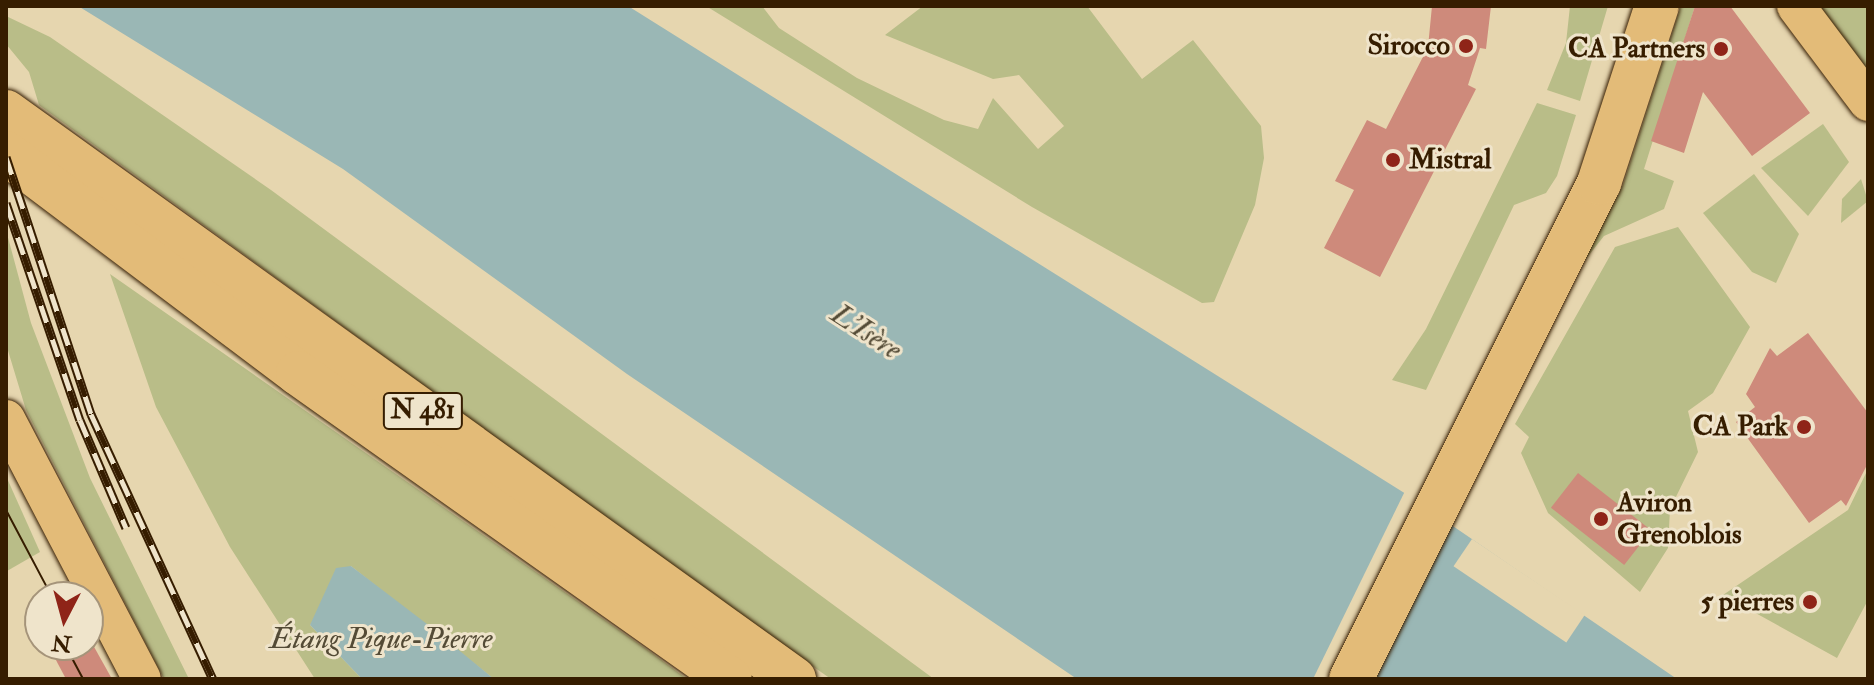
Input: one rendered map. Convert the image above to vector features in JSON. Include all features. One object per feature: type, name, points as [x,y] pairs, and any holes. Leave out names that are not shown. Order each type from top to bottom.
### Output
[{"type":"highway","points":[[1351,679],[1599,183],[1655,14]]},
{"type":"highway","name":"N 481","points":[[6,112],[794,679]]},
{"type":"highway","name":"N 481","points":[[6,153],[84,208],[298,373],[730,679]]},
{"type":"main road","points":[[1796,6],[1868,102]]},
{"type":"main road","points":[[6,419],[142,679]]},
{"type":"green space","points":[[706,6],[762,6],[779,28],[857,78],[944,120],[978,129],[993,98],[1038,149],[1064,126],[1019,75],[993,79],[885,35],[923,6],[1087,6],[1142,79],[1193,40],[1261,126],[1264,158],[1255,205],[1214,302],[1202,303],[1032,207]]},
{"type":"green space","points":[[1570,6],[1608,6],[1580,101],[1547,90],[1566,43]]},
{"type":"green space","points":[[1681,6],[1695,6],[1644,169],[1674,181],[1664,209],[1604,236],[1582,264],[1623,185]]},
{"type":"green space","points":[[1816,6],[1868,6],[1868,73]]},
{"type":"green space","points":[[6,16],[50,37],[271,190],[934,679],[831,679],[732,610],[39,105],[29,72],[6,44]]},
{"type":"green space","points":[[1537,103],[1576,115],[1557,176],[1546,193],[1514,205],[1426,390],[1392,380],[1426,329]]},
{"type":"green space","points":[[1823,124],[1849,162],[1808,216],[1761,168]]},
{"type":"green space","points":[[1754,174],[1799,234],[1776,283],[1752,272],[1703,213]]},
{"type":"green space","points":[[1861,179],[1868,201],[1841,223],[1842,199]]},
{"type":"green space","points":[[1678,227],[1750,327],[1713,393],[1688,411],[1698,452],[1670,509],[1668,548],[1640,592],[1548,513],[1521,453],[1529,437],[1515,424],[1615,247]]},
{"type":"green space","points":[[6,230],[31,323],[90,478],[189,679],[164,679],[26,410],[6,344]]},
{"type":"green space","points":[[110,274],[687,679],[494,679],[351,566],[310,625],[362,679],[315,679],[230,547],[156,407]]},
{"type":"green space","points":[[1868,469],[1868,600],[1837,658],[1723,595],[1848,510]]},
{"type":"green space","points":[[6,476],[40,552],[7,571],[6,568]]},
{"type":"water","name":"L'Isère","points":[[78,6],[628,6],[1406,494],[1677,679],[1077,679],[627,374],[343,169]]},
{"type":"water","name":"Étang Pique-Pierre","points":[[351,566],[494,679],[362,679],[310,625],[336,568]]},
{"type":"pier","points":[[1406,489],[1449,518],[1369,679],[1313,679]]},
{"type":"pier","points":[[1472,539],[1585,615],[1566,642],[1454,566]]},
{"type":"building","name":"Mistral","points":[[1432,6],[1491,6],[1486,49],[1480,48],[1468,85],[1476,89],[1380,277],[1324,248],[1354,190],[1335,181],[1367,120],[1386,129],[1428,47]]},
{"type":"building","name":"CA Partners","points":[[1695,6],[1730,6],[1810,113],[1752,156],[1703,92],[1684,153],[1651,141]]},
{"type":"building","name":"CA Park","points":[[1808,333],[1868,413],[1868,463],[1846,506],[1841,500],[1809,523],[1736,422],[1755,407],[1746,394],[1770,348],[1777,356]]},
{"type":"building","name":"Aviron Grenoblois","points":[[1578,473],[1651,530],[1624,565],[1551,508]]},
{"type":"building","points":[[56,661],[102,661],[112,679],[66,679]]},
{"type":"tram line","points":[[6,510],[44,581]]},
{"type":"tram line","points":[[73,661],[83,679]]},
{"type":"railway","points":[[6,157],[91,414],[213,679]]},
{"type":"railway","points":[[6,203],[80,420],[126,528]]},
{"type":"place","name":"Sirocco","points":[[1466,46]]},
{"type":"place","name":"CA Partners","points":[[1721,49]]},
{"type":"place","name":"Mistral","points":[[1393,160]]},
{"type":"place","name":"CA Park","points":[[1804,427]]},
{"type":"place","name":"Aviron Grenoblois","points":[[1601,519]]},
{"type":"place","name":"5 pierres","points":[[1810,602]]}]
